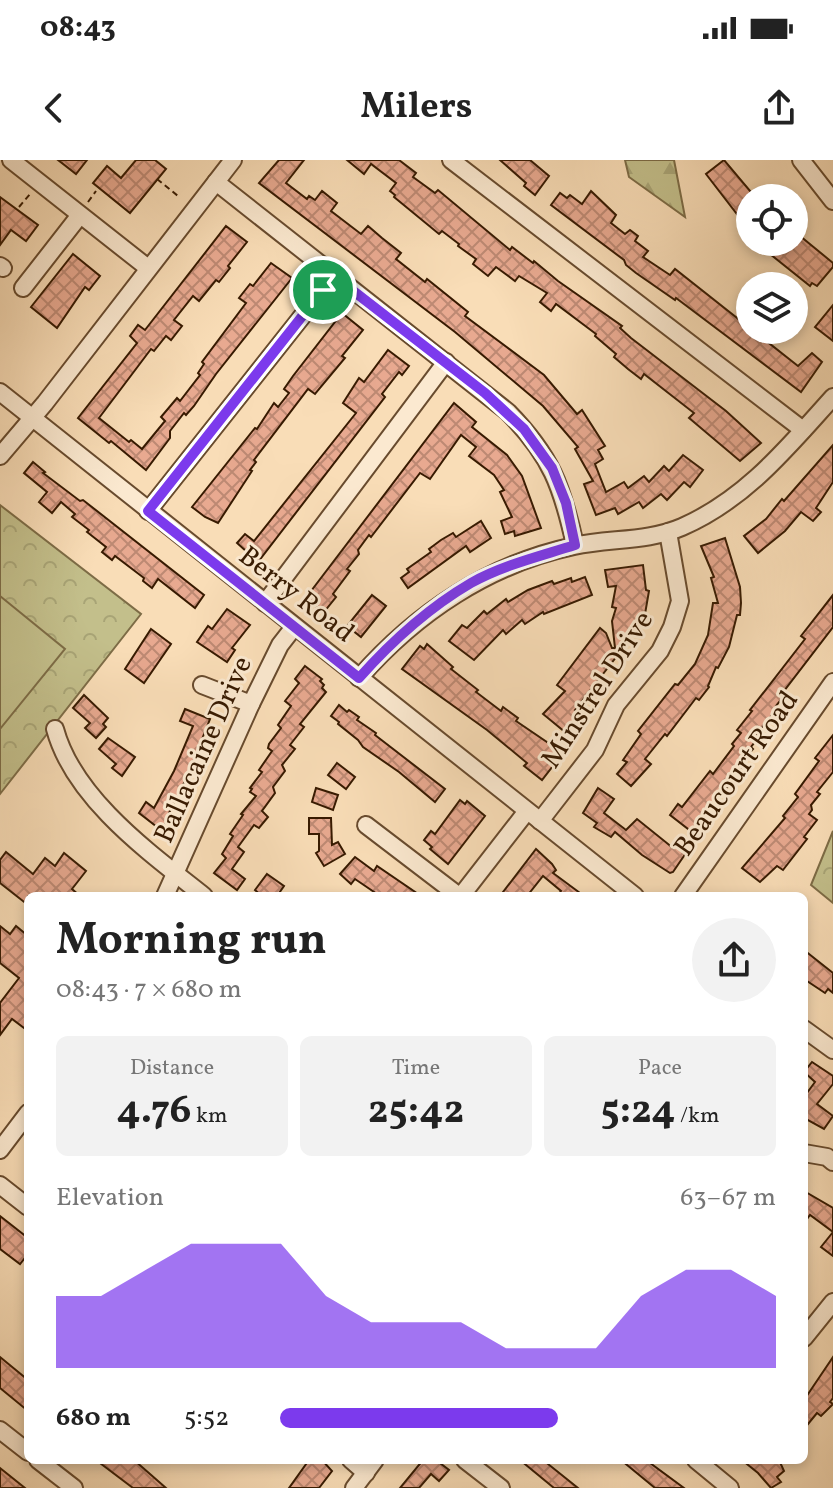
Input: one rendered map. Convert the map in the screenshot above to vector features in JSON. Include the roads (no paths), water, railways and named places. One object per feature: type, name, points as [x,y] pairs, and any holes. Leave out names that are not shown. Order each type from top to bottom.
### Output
[{"type":"street","points":[[11,160],[84,209],[148,268]]},
{"type":"street","points":[[0,456],[33,418],[233,160]]},
{"type":"street","points":[[451,160],[803,430]]},
{"type":"street","points":[[801,160],[833,201]]},
{"type":"street","points":[[216,182],[508,412],[538,446],[552,468],[575,545]]},
{"type":"street","points":[[23,288],[84,209]]},
{"type":"street","points":[[148,511],[334,276]]},
{"type":"street","points":[[265,603],[446,362]]},
{"type":"street","name":"Berry Road","points":[[0,392],[630,892]]},
{"type":"street","points":[[359,678],[409,628],[472,583],[517,563],[575,545],[610,543],[668,532],[707,515],[732,499],[774,463],[833,397]]},
{"type":"street","name":"Minstrel Drive","points":[[464,892],[595,750],[616,705],[660,651],[680,601],[668,532]]},
{"type":"street","name":"Ballacaine Drive","points":[[167,892],[251,704],[280,645],[294,627]]},
{"type":"street","name":"Beaucourt Road","points":[[686,892],[833,682]]},
{"type":"street","points":[[202,685],[251,704]]},
{"type":"street","points":[[55,729],[67,760],[101,804],[140,846],[199,892]]},
{"type":"street","points":[[366,825],[455,892]]},
{"type":"street","points":[[808,1032],[833,1050]]},
{"type":"street","points":[[0,1150],[24,1118]]},
{"type":"street","points":[[808,1153],[831,1156]]},
{"type":"street","points":[[0,1185],[24,1204]]},
{"type":"street","points":[[808,1333],[833,1302]]},
{"type":"street","points":[[0,1430],[24,1449]]},
{"type":"street","points":[[43,1464],[74,1488]]},
{"type":"street","points":[[470,1464],[501,1488]]},
{"type":"street","points":[[705,1464],[730,1488]]},
{"type":"street","points":[[354,1488],[371,1466]]}]
